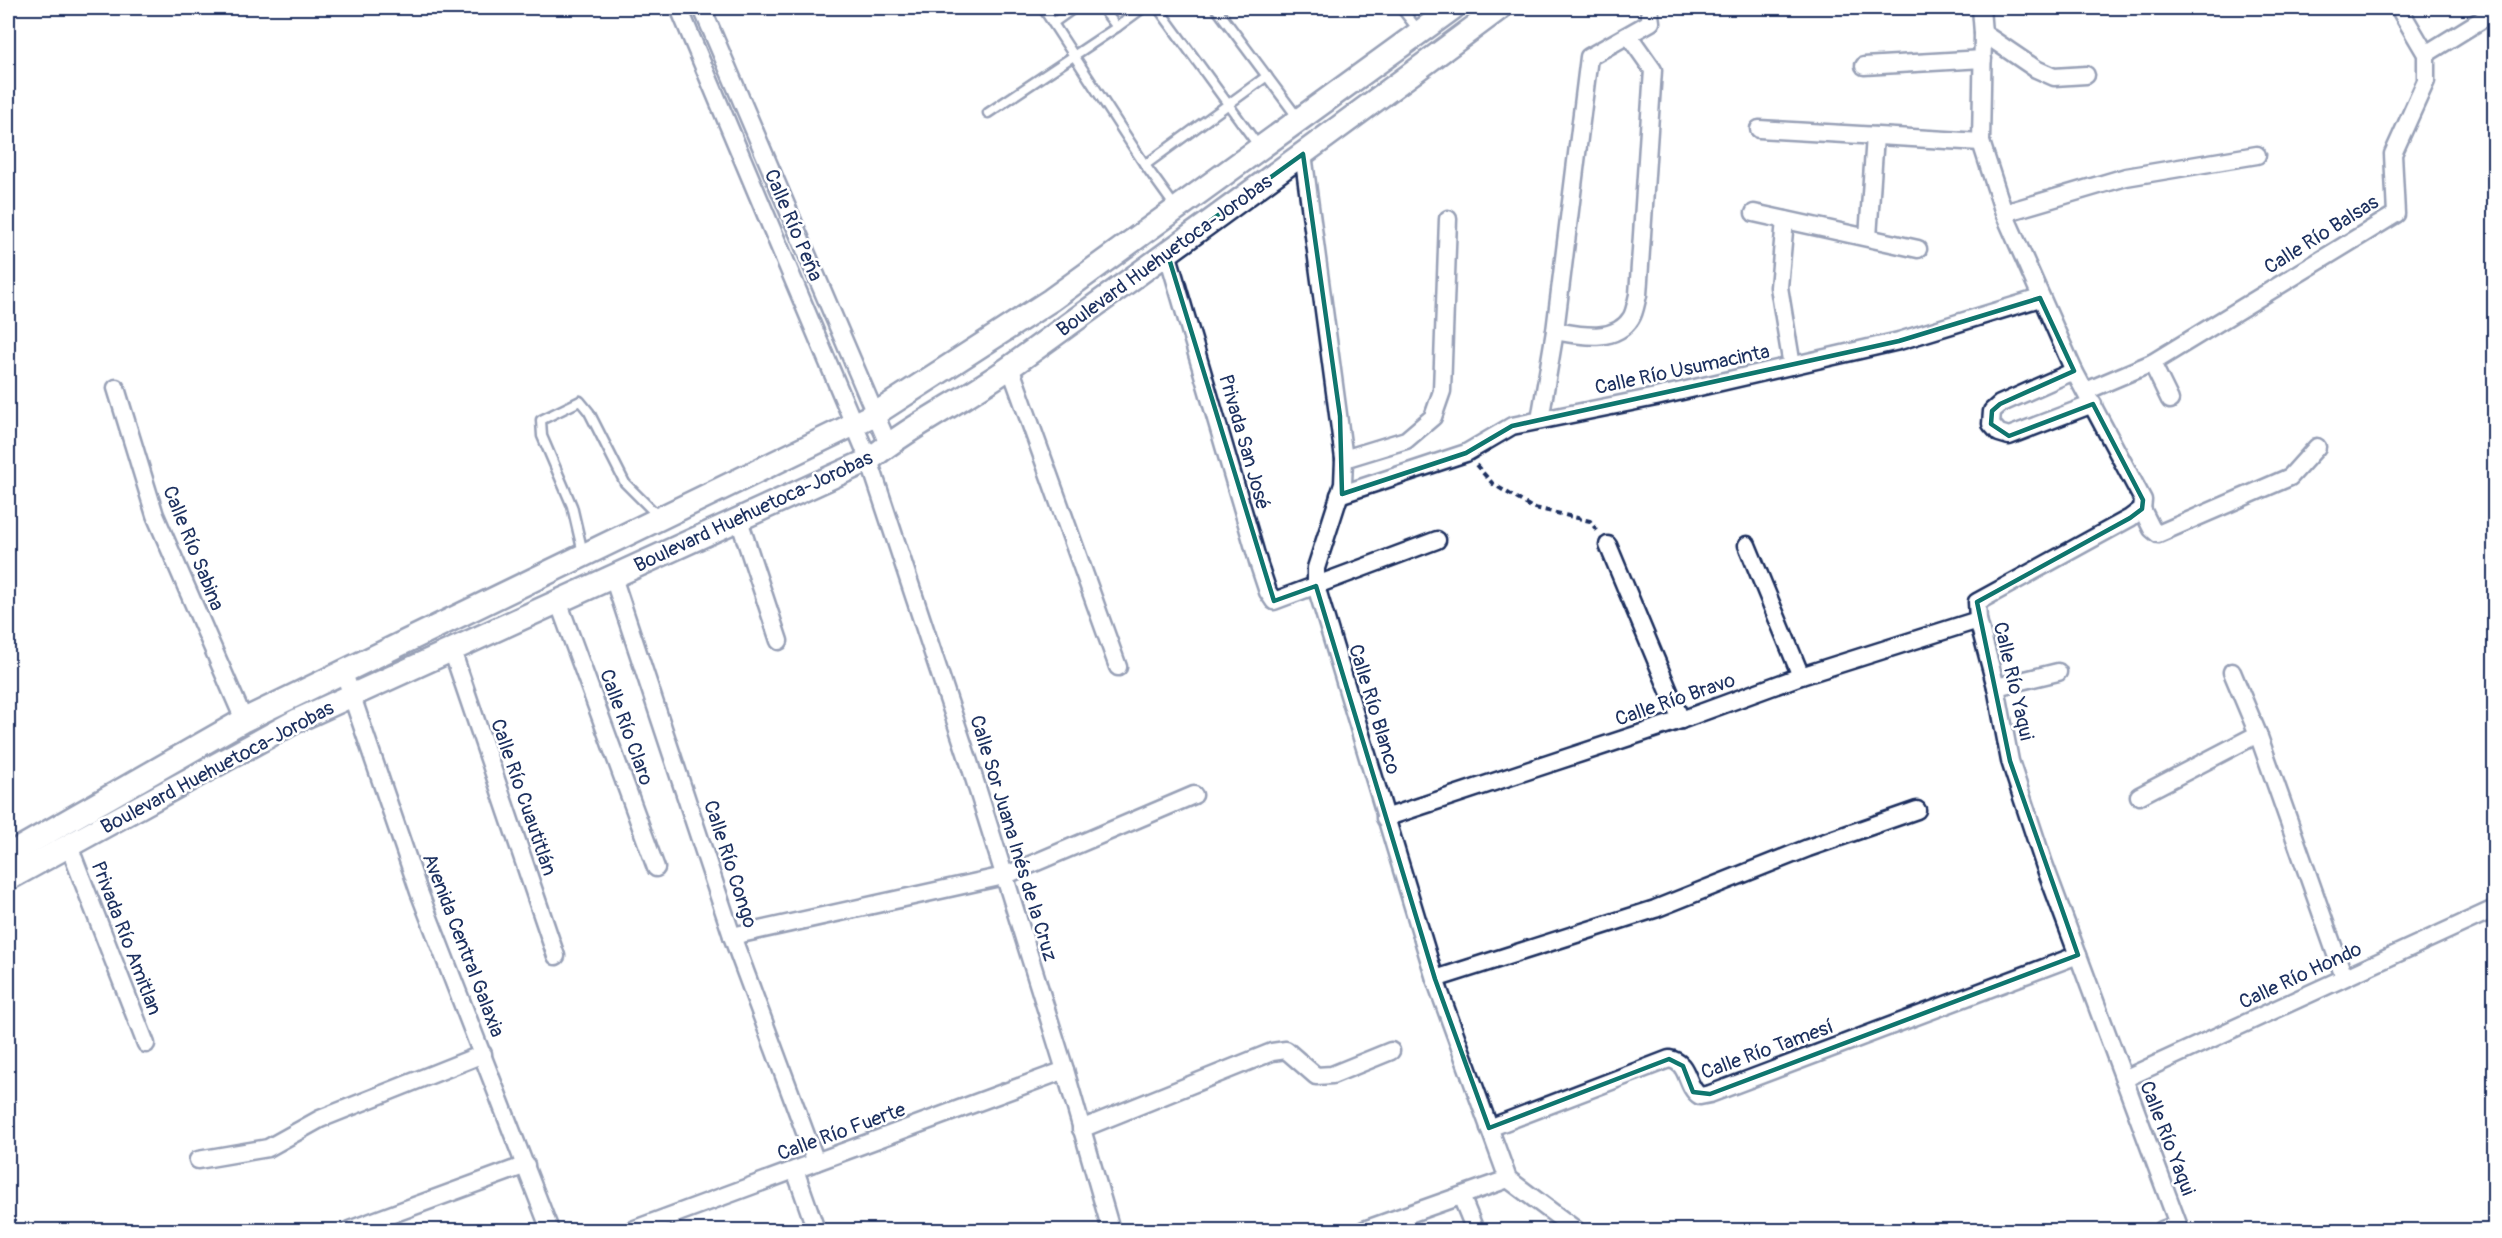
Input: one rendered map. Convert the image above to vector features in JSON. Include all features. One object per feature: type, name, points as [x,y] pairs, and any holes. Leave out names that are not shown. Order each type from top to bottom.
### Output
[{"type":"main road","name":"Boulevard Huehuetoca-Jorobas","points":[[8,855],[244,720],[876,414],[1051,300],[1454,8]]},
{"type":"main road","name":"Boulevard Huehuetoca-Jorobas","points":[[8,879],[298,720],[869,460],[888,444],[1010,367],[1304,154],[1500,8]]},
{"type":"street","name":"Calle Río Peña","points":[[679,8],[869,460]]},
{"type":"street","name":"Calle Río Peña","points":[[702,8],[888,444]]},
{"type":"street","points":[[1540,420],[1555,331],[1589,57],[1651,22],[1648,8]]},
{"type":"street","points":[[1981,8],[1983,33],[1981,142],[2004,213],[2074,371],[2142,500],[2142,509],[2152,529],[2158,534],[2290,477],[2317,447]]},
{"type":"street","points":[[2399,8],[2426,54],[2494,12]]},
{"type":"street","points":[[1983,33],[2054,77],[2086,75]]},
{"type":"street","points":[[1555,331],[1596,337],[1620,328],[1631,318],[1638,295],[1653,70],[1629,36]]},
{"type":"street","name":"Calle Río Balsas","points":[[2074,371],[2000,404],[1992,411],[1991,424],[1999,433],[2009,436],[2090,398],[2152,363],[2396,214],[2393,154],[2426,81],[2426,54]]},
{"type":"street","points":[[1864,66],[1983,59]]},
{"type":"street","points":[[1759,129],[1981,142]]},
{"type":"street","points":[[1868,237],[1875,136]]},
{"type":"street","name":"Calle Río Blanco","points":[[1304,154],[1344,459],[1343,484],[1316,568],[1316,586],[1435,980],[1508,1179]]},
{"type":"street","points":[[2004,213],[2126,177],[2257,155]]},
{"type":"street","points":[[1754,213],[1918,249]]},
{"type":"street","points":[[1344,459],[1406,440],[1433,417],[1442,391],[1448,219]]},
{"type":"street","points":[[1785,220],[1779,287],[1792,366]]},
{"type":"street","name":"Privada San José","points":[[1167,252],[1268,592],[1275,600],[1316,586]]},
{"type":"street","name":"Calle Río Usumacinta","points":[[1339,495],[1466,453],[1512,426],[1656,397],[1899,341],[2040,298]]},
{"type":"street","points":[[2152,363],[2170,400]]},
{"type":"street","points":[[1010,367],[1118,668]]},
{"type":"street","name":"Calle Río Sabina","points":[[116,388],[155,515],[244,720]]},
{"type":"street","name":"Calle Sor Juana Inés de la Cruz","points":[[869,460],[1065,1070],[1111,1230]]},
{"type":"street","name":"Calle Río Yaqui","points":[[2142,509],[1977,602],[1978,620],[1996,687],[2010,761],[2078,955],[2178,1224],[2162,1230]]},
{"type":"street","points":[[739,520],[779,641]]},
{"type":"street","points":[[1316,586],[1437,540]]},
{"type":"street","points":[[1747,544],[1801,676]]},
{"type":"street","points":[[1608,545],[1681,720]]},
{"type":"street","name":"Calle Río Congo","points":[[613,577],[732,936],[816,1162]]},
{"type":"street","name":"Calle Río Claro","points":[[558,601],[656,868]]},
{"type":"street","name":"Calle Río Bravo","points":[[1385,818],[1681,720],[1801,676],[1978,620]]},
{"type":"street","name":"Calle Río Cuautitlán","points":[[452,650],[556,956]]},
{"type":"street","points":[[1996,687],[2058,672]]},
{"type":"street","points":[[2232,672],[2258,734],[2344,977]]},
{"type":"street","name":"Avenida Central Galaxia","points":[[344,673],[419,892],[550,1230]]},
{"type":"street","points":[[2139,796],[2258,734]]},
{"type":"street","points":[[732,936],[1004,876],[1194,795]]},
{"type":"street","points":[[1435,980],[1655,909],[1808,848],[1917,810]]},
{"type":"street","name":"Privada Río Amitlan","points":[[69,846],[146,1044]]},
{"type":"street","name":"Calle Río Hondo","points":[[2124,1079],[2494,909]]},
{"type":"street","name":"Calle Río Tamesí","points":[[1490,1128],[1670,1059],[1678,1060],[1683,1066],[1693,1092],[1700,1096],[1710,1094],[2078,955]]},
{"type":"street","points":[[1082,1129],[1272,1052],[1286,1050],[1316,1076],[1332,1075],[1391,1051]]},
{"type":"street","points":[[198,1160],[268,1148],[320,1119],[483,1054]]},
{"type":"street","name":"Calle Río Fuerte","points":[[632,1230],[1065,1070]]},
{"type":"street","points":[[349,1230],[526,1165]]},
{"type":"street","points":[[795,1170],[816,1230]]},
{"type":"street","points":[[1364,1230],[1508,1179],[1576,1230]]},
{"type":"street","points":[[1461,1196],[1475,1230]]},
{"type":"lane","points":[[1043,8],[1145,165],[1177,209]]},
{"type":"lane","points":[[1053,23],[1074,8]]},
{"type":"lane","points":[[1102,8],[1117,27]]},
{"type":"lane","points":[[988,113],[1143,8]]},
{"type":"lane","points":[[1158,8],[1260,148]]},
{"type":"lane","points":[[1216,8],[1299,120]]},
{"type":"lane","points":[[1401,8],[1420,32]]},
{"type":"lane","points":[[1145,165],[1267,76]]},
{"type":"lane","points":[[583,554],[572,506],[542,436],[541,420],[580,401],[589,412],[626,483],[659,518]]},
{"type":"path","points":[[1466,453],[1493,484],[1531,507],[1590,520],[1608,545]]},
{"type":"highlighted area","points":[[1303,154],[1340,416],[1342,494],[1466,453],[1512,426],[1899,341],[2040,298],[2074,371],[2000,404],[1992,411],[1991,424],[2009,436],[2093,404],[2143,500],[2142,509],[2130,518],[1977,602],[2010,761],[2078,955],[1710,1094],[1693,1092],[1683,1066],[1669,1059],[1489,1128],[1435,979],[1316,586],[1274,601],[1167,252]]}]
